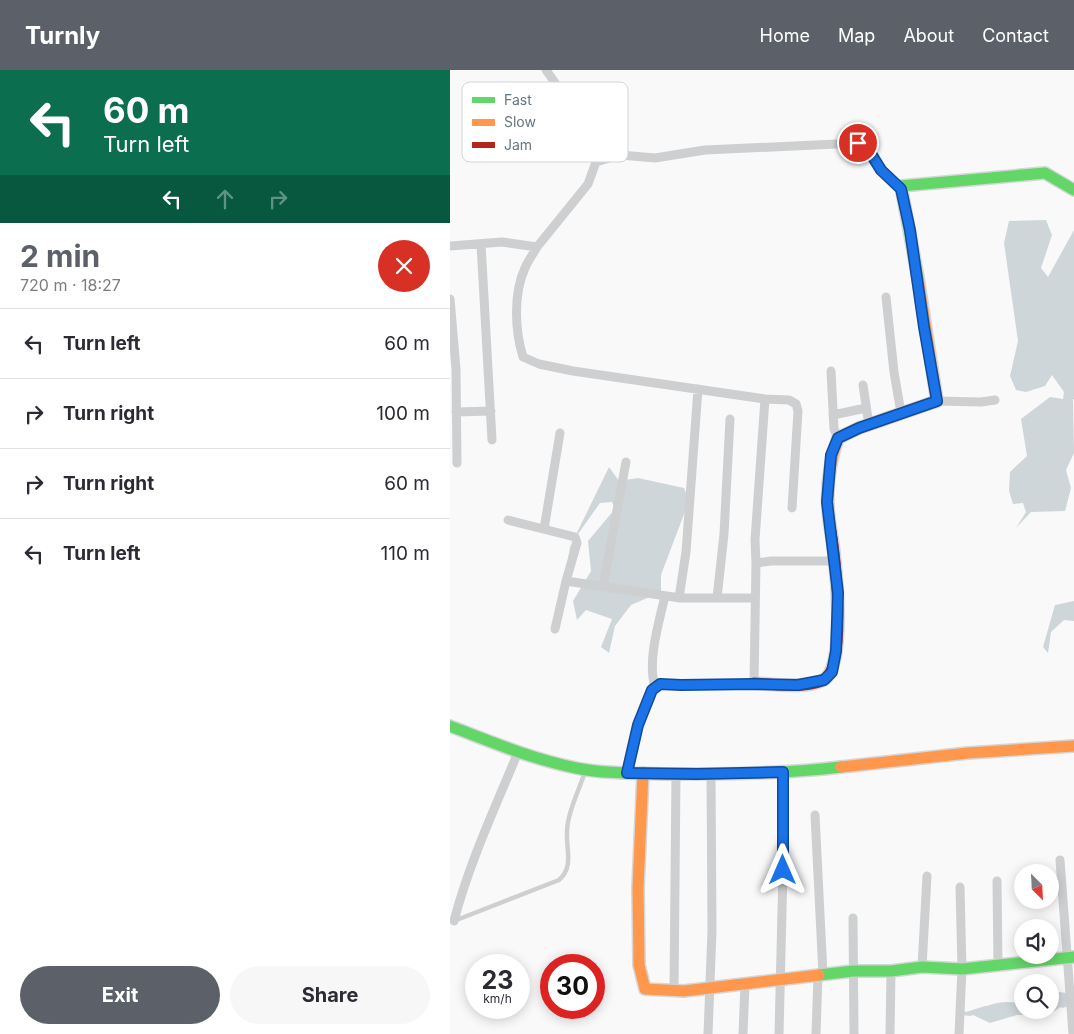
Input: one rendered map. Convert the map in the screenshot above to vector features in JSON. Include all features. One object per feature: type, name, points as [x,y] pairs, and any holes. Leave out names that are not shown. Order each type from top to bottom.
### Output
[{"type":"street","points":[[546,70],[554,82]]},
{"type":"street","points":[[628,156],[655,158],[705,150],[858,143],[868,149],[881,170],[901,189],[910,230],[937,401]]},
{"type":"street","points":[[596,162],[588,184],[536,247],[524,270],[518,292],[517,326],[523,357],[539,364],[572,371],[765,399],[789,400],[796,404],[798,411],[792,508]]},
{"type":"street","points":[[901,189],[900,186],[1044,173],[1074,190]]},
{"type":"street","points":[[450,246],[502,242],[536,247]]},
{"type":"street","points":[[481,244],[492,440]]},
{"type":"street","points":[[886,297],[894,372],[901,413]]},
{"type":"street","points":[[450,299],[456,370],[457,463]]},
{"type":"street","points":[[832,371],[834,429],[838,438]]},
{"type":"street","points":[[863,384],[869,425]]},
{"type":"street","points":[[679,598],[686,552],[698,389]]},
{"type":"street","points":[[754,684],[756,511],[765,399]]},
{"type":"street","points":[[627,773],[638,725],[652,690],[660,684],[798,685],[824,680],[832,672],[836,651],[838,593],[827,502],[831,455],[838,438],[937,401],[981,402],[995,400]]},
{"type":"street","points":[[833,414],[866,408]]},
{"type":"street","points":[[456,412],[491,411]]},
{"type":"street","points":[[716,598],[724,534],[730,419]]},
{"type":"street","points":[[544,529],[560,433]]},
{"type":"street","points":[[603,586],[626,462]]},
{"type":"street","points":[[508,520],[575,537],[577,543],[555,629]]},
{"type":"street","points":[[756,563],[834,560]]},
{"type":"street","points":[[566,581],[679,598],[755,598]]},
{"type":"street","points":[[655,687],[652,671],[656,637],[665,596]]},
{"type":"street","points":[[451,730],[546,761],[586,770],[627,773],[711,774],[830,770],[968,753],[1074,746]]},
{"type":"street","points":[[452,921],[518,752]]},
{"type":"street","points":[[779,1034],[783,772]]},
{"type":"street","points":[[643,773],[638,865],[639,966],[645,989],[684,991],[745,985],[853,970],[891,971],[922,967],[962,969],[1070,958]]},
{"type":"street","points":[[674,990],[676,774]]},
{"type":"street","points":[[708,1034],[712,931],[711,774]]},
{"type":"street","points":[[815,815],[820,975],[816,1034]]},
{"type":"street","points":[[1060,860],[1070,958],[1073,1034]]},
{"type":"street","points":[[922,967],[927,876]]},
{"type":"street","points":[[997,882],[998,966]]},
{"type":"street","points":[[959,1034],[962,969],[960,886]]},
{"type":"street","points":[[854,918],[854,1034]]},
{"type":"street","points":[[890,1034],[891,971]]},
{"type":"street","points":[[743,1034],[745,985]]},
{"type":"lane","points":[[452,921],[559,880],[565,874],[569,866],[567,831],[586,770]]},
{"type":"shaded area","points":[[1046,220],[1052,235],[1041,268],[1048,277],[1074,230],[1074,453],[1066,470],[1071,488],[1065,511],[1031,512],[1016,528],[1026,512],[1023,503],[1013,504],[1009,491],[1010,472],[1027,456],[1021,419],[1050,397],[1063,399],[1064,392],[1052,375],[1045,386],[1026,392],[1016,390],[1010,376],[1018,341],[1004,243],[1009,221]]},
{"type":"shaded area","points":[[609,467],[619,481],[638,478],[684,488],[689,501],[661,575],[661,592],[631,605],[615,626],[609,653],[601,647],[612,619],[586,610],[577,620],[573,601],[591,571],[588,541],[615,509],[612,502],[600,503],[578,534],[567,566],[570,547]]},
{"type":"shaded area","points":[[1074,601],[1074,621],[1064,620],[1051,632],[1048,653],[1043,647],[1055,605]]},
{"type":"shaded area","points":[[1059,992],[1066,993],[1074,1003],[1059,1008]]},
{"type":"shaded area","points":[[1005,1002],[1014,1002],[1014,1016],[990,1023],[973,1015],[962,1015],[963,1011],[966,1012]]},
{"type":"traffic: fast","points":[[918,278],[901,186],[1045,173],[1074,190]]},
{"type":"traffic: fast","points":[[450,726],[544,760],[597,771],[663,774],[730,774],[841,767]]},
{"type":"traffic: fast","points":[[819,975],[853,971],[891,971],[922,967],[962,969],[1074,957]]},
{"type":"traffic: slow","points":[[831,532],[828,485],[831,461],[838,438],[859,428],[937,401],[918,278]]},
{"type":"traffic: slow","points":[[841,767],[968,753],[1074,746]]},
{"type":"traffic: slow","points":[[643,773],[638,888],[639,965],[645,989],[684,991],[819,975]]},
{"type":"traffic: jam","points":[[754,683],[811,684],[826,678],[832,668],[836,651],[838,608],[831,532]]},
{"type":"route","points":[[783,870],[783,772],[627,773],[638,725],[652,690],[660,684],[798,685],[824,680],[832,672],[836,651],[838,593],[827,502],[831,455],[838,438],[859,428],[937,401],[910,230],[901,189],[881,170],[868,149],[858,143]]}]
